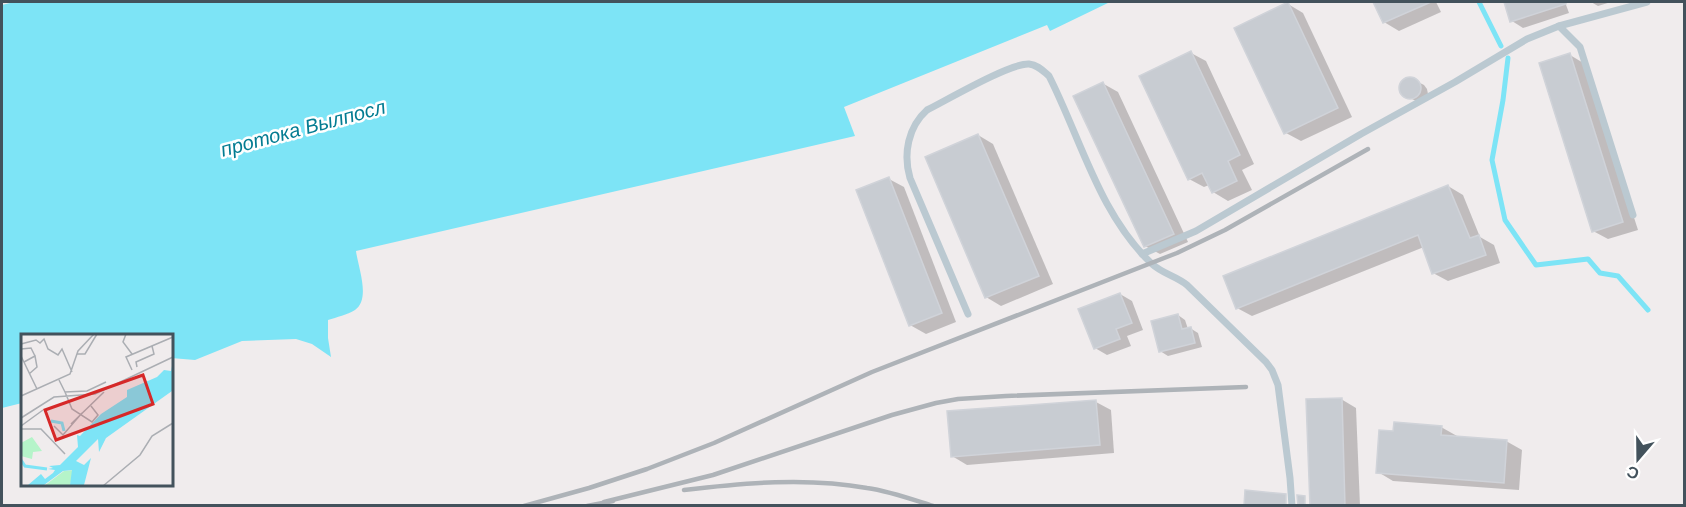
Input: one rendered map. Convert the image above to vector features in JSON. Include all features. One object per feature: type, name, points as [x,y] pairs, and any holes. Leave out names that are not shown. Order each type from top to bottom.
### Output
[{"type":"lane","points":[[1142,254],[1196,231],[1527,39],[1559,26],[1647,2]]},
{"type":"lane","points":[[1559,26],[1581,47],[1633,215]]},
{"type":"lane","points":[[968,314],[910,178],[907,166],[912,128],[927,110],[1002,72],[1029,64],[1040,68],[1049,76],[1103,195],[1121,229],[1160,271],[1180,279],[1187,285],[1272,370],[1278,386],[1292,506]]},
{"type":"water","name":"протока Вылпосл","points":[[14,2],[1110,2],[1050,31],[1047,25],[844,107],[855,136],[356,251],[362,282],[362,298],[355,310],[328,320],[331,357],[312,344],[296,339],[242,341],[195,360],[172,358],[172,334],[21,334],[21,403],[2,408],[2,5]]},
{"type":"building","points":[[1288,2],[1338,108],[1284,134],[1234,28]]},
{"type":"building","points":[[1373,2],[1431,2],[1383,23]]},
{"type":"building","points":[[1504,2],[1566,2],[1566,4],[1510,22]]},
{"type":"building","points":[[1191,51],[1240,155],[1228,161],[1237,181],[1212,193],[1202,173],[1188,180],[1139,76]]},
{"type":"building","points":[[1570,53],[1623,222],[1592,232],[1539,63]]},
{"type":"building","points":[[1410,77],[1420,84],[1421,88],[1414,98],[1410,99],[1400,92],[1399,88],[1406,78]]},
{"type":"building","points":[[1103,82],[1174,234],[1144,247],[1073,96]]},
{"type":"building","points":[[978,134],[1039,276],[985,298],[925,157]]},
{"type":"building","points":[[889,177],[942,313],[909,326],[856,190]]},
{"type":"building","points":[[1448,185],[1470,238],[1479,235],[1486,255],[1432,274],[1418,235],[1236,309],[1223,276]]},
{"type":"building","points":[[1120,293],[1132,323],[1116,329],[1120,339],[1094,349],[1078,309]]},
{"type":"building","points":[[1178,314],[1182,329],[1191,327],[1195,343],[1159,352],[1151,321]]},
{"type":"building","points":[[1342,398],[1345,506],[1310,506],[1306,399]]},
{"type":"building","points":[[1096,400],[1100,445],[951,457],[947,411]]},
{"type":"building","points":[[1394,422],[1442,426],[1441,435],[1507,440],[1504,483],[1376,473],[1379,430],[1393,431]]},
{"type":"building","points":[[1245,490],[1286,494],[1286,506],[1244,506]]},
{"type":"building","points":[[1297,495],[1305,496],[1305,506],[1298,506]]},
{"type":"waterway","points":[[1479,2],[1501,46]]},
{"type":"waterway","points":[[1508,58],[1492,160],[1505,220],[1536,265],[1588,259],[1600,273],[1618,276],[1648,310]]},
{"type":"railway","points":[[524,506],[647,469],[714,443],[872,372],[1177,253],[1225,230],[1368,149]]},
{"type":"railway","points":[[604,502],[713,475],[892,415],[958,399],[1246,387]]},
{"type":"railway","points":[[684,490],[752,483],[821,483],[875,489],[933,506]]},
{"type":"railway","points":[[587,506],[613,501]]}]
